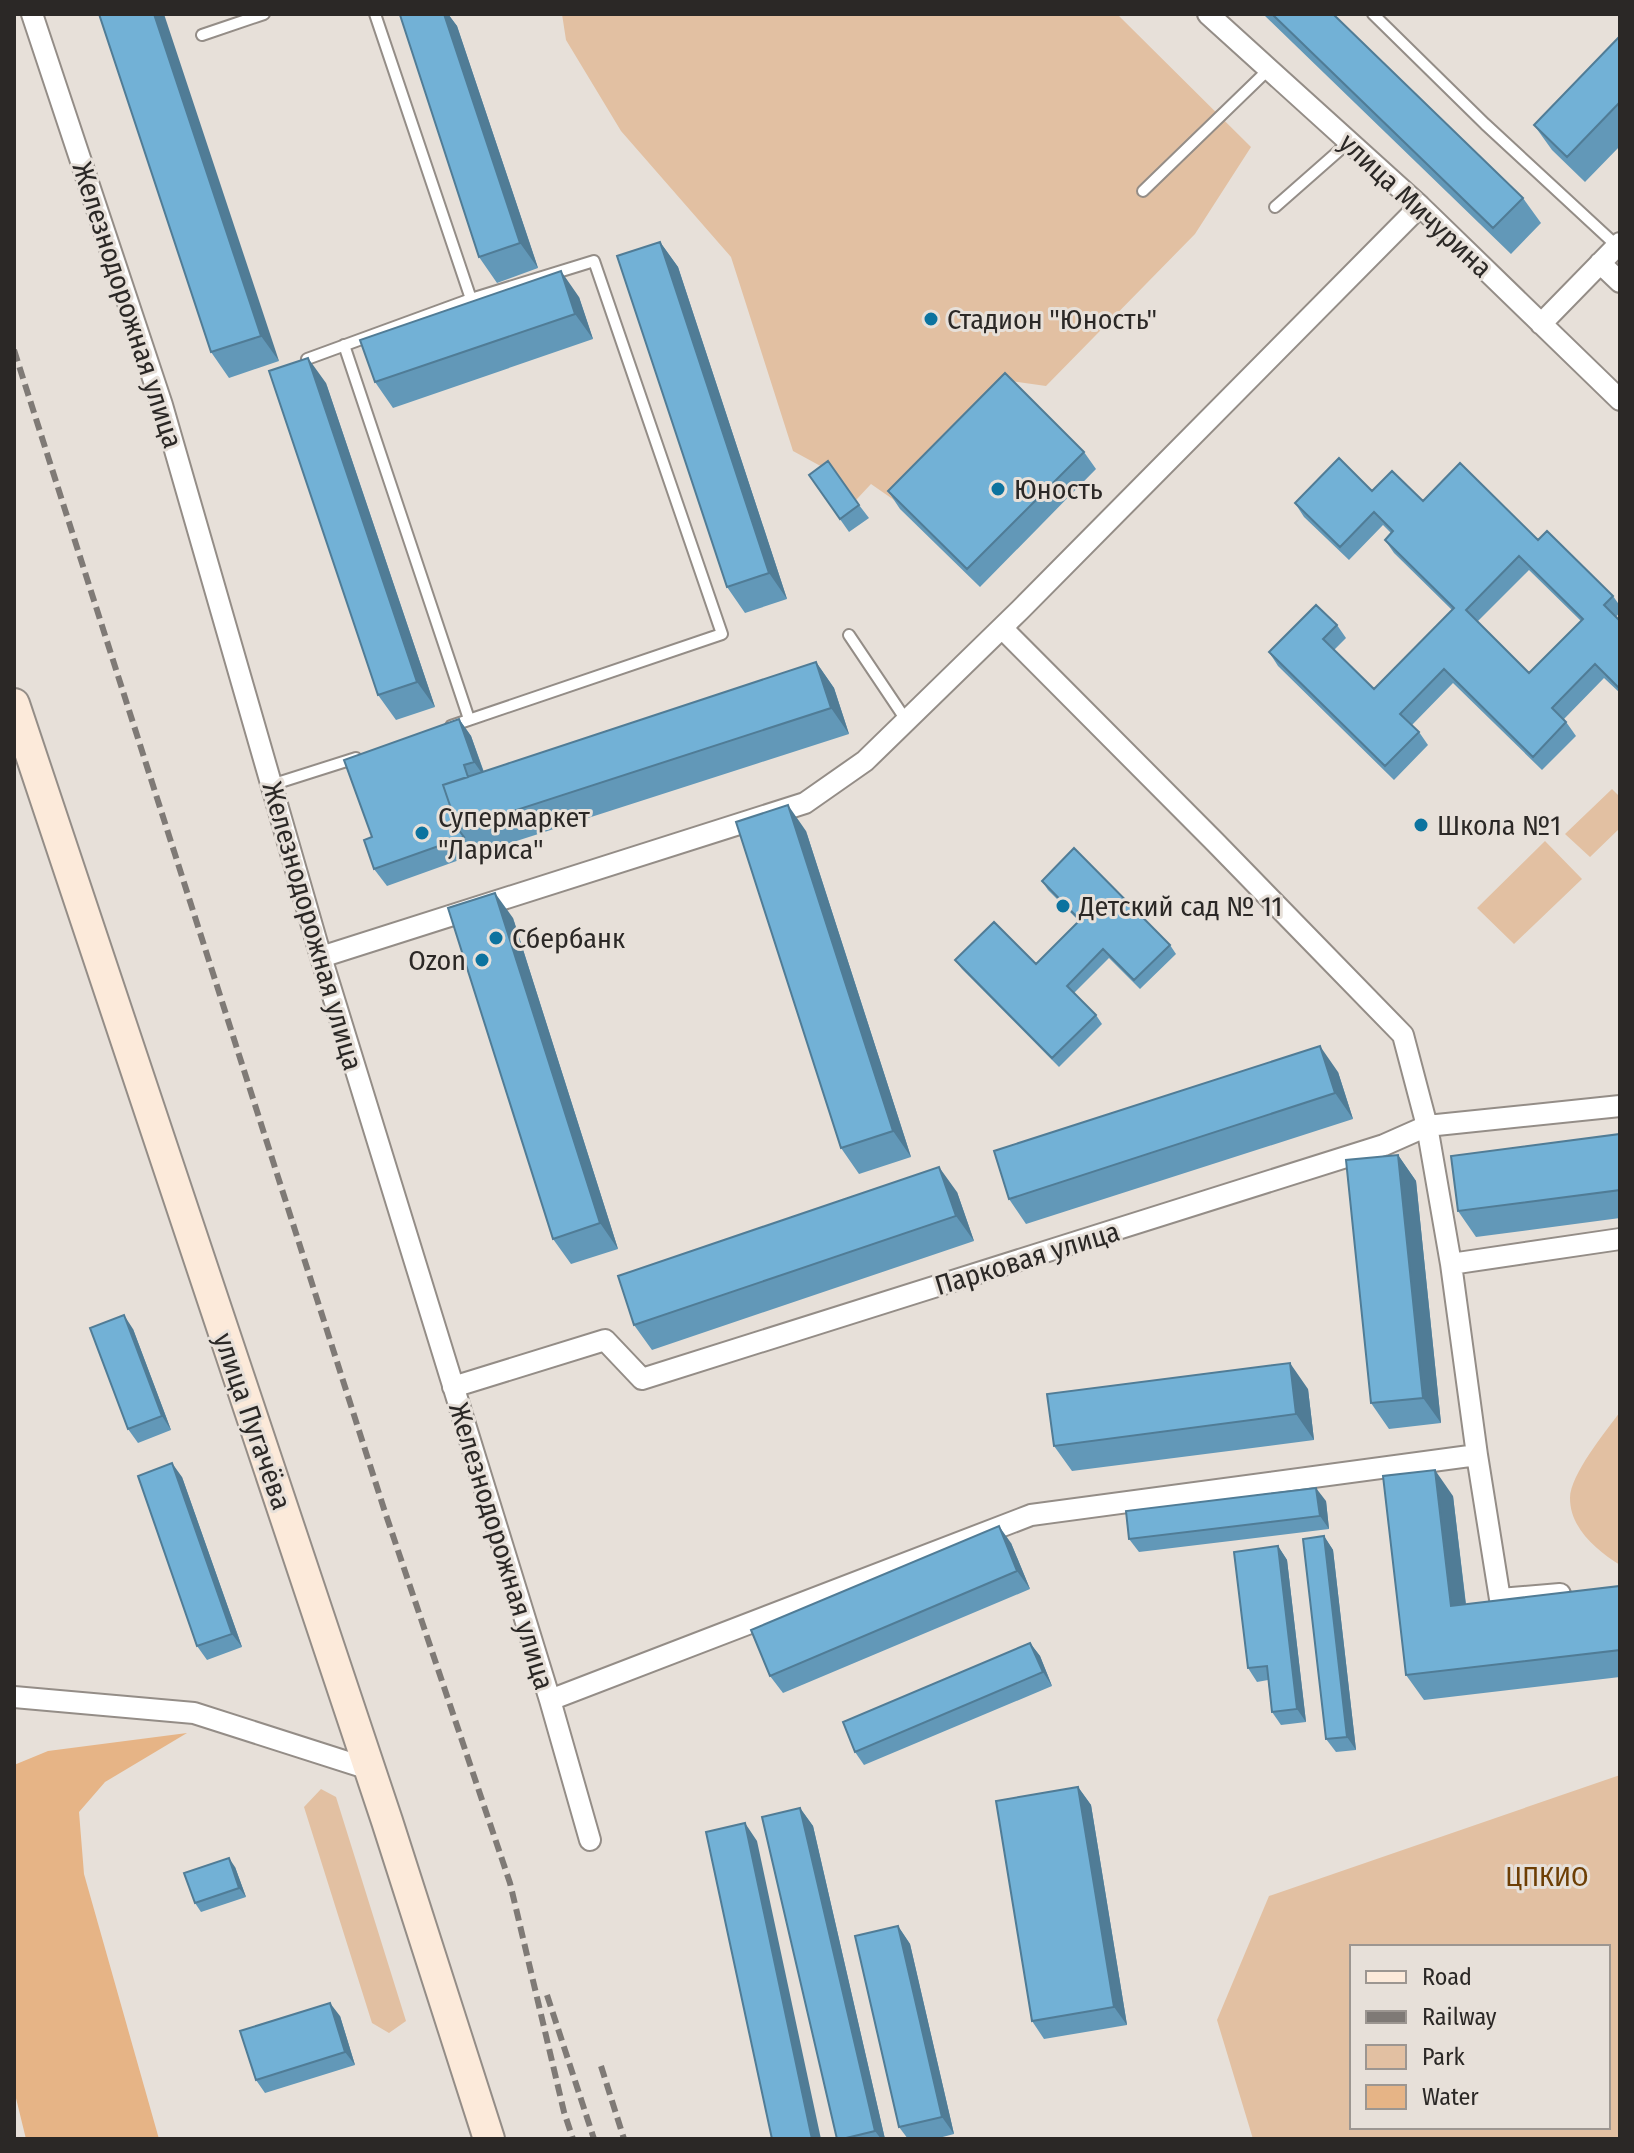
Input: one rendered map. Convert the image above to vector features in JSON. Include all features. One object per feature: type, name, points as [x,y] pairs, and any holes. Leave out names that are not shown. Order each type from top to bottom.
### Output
[{"type":"street","name":"Железнодорожная улица","points":[[32,14],[162,405],[321,957],[550,1700],[590,1840]]},
{"type":"street","name":"улица Мичурина","points":[[1208,14],[1420,206],[1620,400]]},
{"type":"street","points":[[321,957],[805,803],[865,761],[1002,628],[1420,206]]},
{"type":"street","points":[[1541,324],[1618,244]]},
{"type":"street","points":[[1600,263],[1620,282]]},
{"type":"street","points":[[1002,628],[1403,1035],[1427,1126],[1451,1264],[1500,1599],[1575,1593]]},
{"type":"street","name":"улица Пугачёва","points":[[14,704],[489,2139]]},
{"type":"street","name":"Парковая улица","points":[[453,1387],[605,1340],[642,1379],[1384,1145],[1427,1126],[1620,1106]]},
{"type":"street","points":[[1451,1264],[1620,1239]]},
{"type":"street","points":[[550,1700],[1031,1515],[1477,1455]]},
{"type":"street","points":[[14,1697],[194,1713],[369,1769]]},
{"type":"lane","points":[[202,35],[264,14]]},
{"type":"lane","points":[[375,14],[471,299]]},
{"type":"lane","points":[[1373,14],[1485,124],[1618,244]]},
{"type":"lane","points":[[1143,191],[1269,69]]},
{"type":"lane","points":[[1275,207],[1350,141]]},
{"type":"lane","points":[[307,359],[471,299],[594,261],[722,634],[441,729]]},
{"type":"lane","points":[[344,345],[469,719]]},
{"type":"lane","points":[[849,635],[906,720]]},
{"type":"lane","points":[[271,785],[369,753]]},
{"type":"green space","name":"Стадион \"Юность\"","points":[[562,14],[1117,14],[1251,147],[1195,234],[1046,386],[1010,381],[894,500],[871,484],[856,500],[837,475],[793,451],[731,257],[621,131],[566,40]]},
{"type":"green space","points":[[1612,789],[1620,797],[1620,828],[1590,857],[1565,834]]},
{"type":"green space","points":[[1545,841],[1582,879],[1514,944],[1477,908]]},
{"type":"green space","points":[[1620,1412],[1620,1565],[1594,1545],[1579,1528],[1570,1498],[1582,1466]]},
{"type":"green space","name":"ЦПКИО","points":[[1620,1775],[1620,2139],[1253,2139],[1217,2020],[1269,1896]]},
{"type":"green space","points":[[321,1789],[336,1797],[406,2021],[389,2033],[372,2023],[304,1807]]},
{"type":"water","points":[[187,1733],[105,1782],[79,1812],[84,1874],[159,2139],[26,2139],[14,2090],[14,1765],[48,1751]]},
{"type":"building","points":[[99,14],[154,14],[261,336],[211,352]]},
{"type":"building","points":[[444,14],[520,243],[479,257],[400,15]]},
{"type":"building","points":[[1272,14],[1333,14],[1523,198],[1493,228]]},
{"type":"building","points":[[1620,36],[1620,102],[1567,157],[1534,125]]},
{"type":"building","points":[[660,242],[769,573],[727,587],[617,256]]},
{"type":"building","points":[[561,271],[575,314],[375,382],[360,340]]},
{"type":"building","points":[[308,358],[417,682],[378,695],[269,371]]},
{"type":"building","name":"Юность","points":[[1005,373],[1084,452],[967,569],[888,491]]},
{"type":"building","points":[[1339,458],[1372,491],[1392,471],[1423,501],[1460,463],[1538,540],[1547,531],[1613,596],[1604,605],[1620,621],[1620,689],[1595,664],[1552,708],[1566,722],[1533,757],[1444,669],[1400,714],[1419,732],[1385,766],[1269,652],[1316,605],[1337,625],[1323,639],[1374,689],[1454,608],[1385,540],[1393,531],[1374,512],[1340,547],[1295,503]],"holes":[[[1519,556],[1583,619],[1529,673],[1466,610]]]},
{"type":"building","points":[[828,461],[859,505],[840,519],[809,475]]},
{"type":"building","points":[[816,662],[831,708],[458,829],[443,785]]},
{"type":"building","name":"Супермаркет \"Лариса\"","points":[[459,719],[474,762],[464,765],[468,777],[443,785],[458,829],[464,837],[374,869],[364,840],[372,837],[344,760]]},
{"type":"building","points":[[788,805],[893,1131],[841,1148],[736,822]]},
{"type":"building","points":[[1074,848],[1170,945],[1134,980],[1103,949],[1067,986],[1096,1015],[1052,1058],[955,960],[994,922],[1036,964],[1080,920],[1042,881]]},
{"type":"building","points":[[495,893],[600,1223],[553,1239],[448,908]]},
{"type":"building","points":[[1320,1046],[1335,1093],[1009,1199],[994,1151]]},
{"type":"building","points":[[1620,1134],[1620,1190],[1458,1211],[1451,1156]]},
{"type":"building","points":[[1398,1155],[1423,1398],[1371,1403],[1346,1160]]},
{"type":"building","points":[[939,1167],[956,1216],[634,1325],[618,1276]]},
{"type":"building","points":[[124,1315],[162,1416],[128,1429],[90,1328]]},
{"type":"building","points":[[1290,1363],[1296,1414],[1054,1446],[1047,1394]]},
{"type":"building","points":[[172,1463],[232,1634],[197,1646],[138,1476]]},
{"type":"building","points":[[1435,1470],[1451,1606],[1620,1586],[1620,1650],[1406,1675],[1383,1476]]},
{"type":"building","points":[[1316,1488],[1320,1516],[1129,1539],[1126,1511]]},
{"type":"building","points":[[999,1526],[1017,1571],[770,1676],[751,1630]]},
{"type":"building","points":[[1324,1536],[1347,1737],[1326,1739],[1303,1539]]},
{"type":"building","points":[[1278,1546],[1297,1709],[1272,1712],[1267,1666],[1248,1668],[1234,1552]]},
{"type":"building","points":[[1030,1643],[1043,1672],[855,1752],[843,1722]]},
{"type":"building","points":[[1078,1787],[1114,2007],[1032,2021],[996,1801]]},
{"type":"building","points":[[800,1808],[875,2131],[842,2139],[837,2139],[762,1817]]},
{"type":"building","points":[[745,1823],[812,2139],[772,2139],[706,1832]]},
{"type":"building","points":[[229,1858],[239,1888],[195,1903],[184,1873]]},
{"type":"building","points":[[898,1926],[942,2117],[899,2127],[855,1936]]},
{"type":"building","points":[[330,2003],[345,2052],[256,2080],[240,2031]]},
{"type":"railway","points":[[14,350],[384,1509],[510,1883],[573,2139]]},
{"type":"railway","points":[[547,1995],[594,2139]]},
{"type":"railway","points":[[601,2066],[624,2139]]},
{"type":"place","name":"Стадион \"Юность\"","points":[[931,319]]},
{"type":"place","name":"Юность","points":[[998,489]]},
{"type":"place","name":"Школа №1","points":[[1421,825]]},
{"type":"place","name":"Супермаркет \"Лариса\"","points":[[422,833]]},
{"type":"place","name":"Детский сад № 11","points":[[1063,906]]},
{"type":"place","name":"Сбербанк","points":[[496,938]]},
{"type":"place","name":"Ozon","points":[[482,960]]}]
